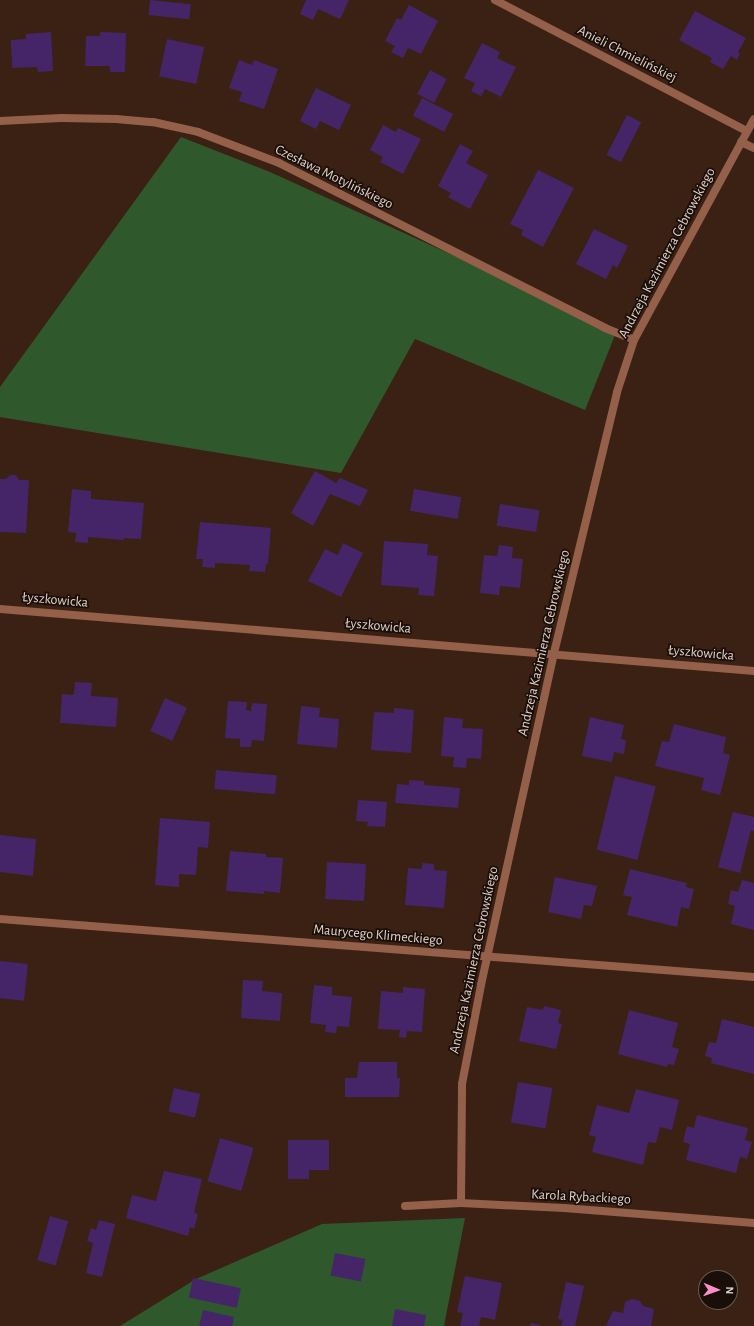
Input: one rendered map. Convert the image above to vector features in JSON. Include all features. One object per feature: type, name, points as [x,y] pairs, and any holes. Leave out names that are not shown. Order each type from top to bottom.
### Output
[{"type":"street","name":"Anieli Chmielińskiej","points":[[495,0],[747,131]]},
{"type":"street","name":"Czesława Motylińskiego","points":[[0,120],[61,118],[116,119],[153,122],[198,132],[279,163],[604,328],[634,340]]},
{"type":"street","name":"Andrzeja Kazimierza Cebrowskiego","points":[[460,1204],[462,1084],[486,957],[554,653],[617,392],[634,340],[754,119]]},
{"type":"street","points":[[741,142],[754,148]]},
{"type":"street","name":"Łyszkowicka","points":[[0,609],[554,653],[754,671]]},
{"type":"street","name":"Maurycego Klimeckiego","points":[[0,919],[754,978]]},
{"type":"street","name":"Karola Rybackiego","points":[[406,1206],[460,1204],[580,1210],[754,1223]]},
{"type":"green space","points":[[181,137],[270,172],[617,330],[585,410],[415,339],[341,473],[0,417],[0,387]]},
{"type":"green space","points":[[465,1218],[444,1326],[120,1326],[196,1279],[322,1224]]},
{"type":"building","points":[[150,0],[191,4],[189,19],[148,15]]},
{"type":"building","points":[[306,0],[349,0],[340,19],[318,9],[313,20],[300,14]]},
{"type":"building","points":[[409,5],[438,21],[421,54],[408,48],[403,58],[391,52],[395,46],[385,41],[397,18],[401,20]]},
{"type":"building","points":[[695,11],[746,38],[738,52],[740,53],[737,60],[731,56],[723,69],[710,62],[712,58],[679,40]]},
{"type":"building","points":[[51,32],[53,71],[38,72],[37,67],[12,68],[11,40],[26,39],[26,34]]},
{"type":"building","points":[[100,32],[126,33],[125,72],[110,72],[110,66],[85,66],[86,36],[100,36]]},
{"type":"building","points":[[167,39],[204,47],[196,84],[159,76]]},
{"type":"building","points":[[482,43],[500,52],[497,58],[516,67],[501,97],[485,89],[481,96],[471,91],[475,83],[464,78]]},
{"type":"building","points":[[239,60],[252,65],[254,60],[278,69],[264,109],[239,101],[242,92],[229,88]]},
{"type":"building","points":[[430,70],[447,79],[434,103],[417,94]]},
{"type":"building","points":[[316,88],[351,105],[339,130],[320,121],[316,129],[300,121]]},
{"type":"building","points":[[422,98],[453,114],[444,132],[413,116]]},
{"type":"building","points":[[627,115],[641,122],[621,162],[607,155]]},
{"type":"building","points":[[383,125],[396,132],[398,128],[421,139],[403,174],[380,162],[383,157],[370,150]]},
{"type":"building","points":[[460,144],[473,151],[466,163],[488,175],[470,209],[448,197],[451,193],[438,186]]},
{"type":"building","points":[[538,170],[574,188],[543,247],[521,235],[523,230],[510,224]]},
{"type":"building","points":[[594,229],[628,246],[617,268],[613,265],[606,279],[576,264]]},
{"type":"building","points":[[315,471],[336,483],[340,478],[368,490],[360,506],[330,494],[313,526],[291,513]]},
{"type":"building","points":[[10,475],[16,475],[19,480],[29,480],[26,533],[0,532],[0,479],[6,479]]},
{"type":"building","points":[[72,489],[91,491],[91,499],[144,503],[141,539],[124,538],[124,540],[88,537],[88,543],[75,542],[76,533],[68,532]]},
{"type":"building","points":[[414,489],[461,497],[457,519],[410,511]]},
{"type":"building","points":[[500,504],[540,510],[536,532],[497,526]]},
{"type":"building","points":[[200,522],[271,528],[268,564],[266,564],[265,572],[249,571],[250,565],[215,563],[215,568],[202,567],[203,559],[196,559]]},
{"type":"building","points":[[384,541],[428,544],[427,555],[438,556],[434,596],[418,595],[419,588],[381,585]]},
{"type":"building","points":[[343,543],[363,553],[341,597],[308,581],[325,549],[338,555]]},
{"type":"building","points":[[499,545],[513,547],[512,558],[523,559],[520,588],[500,586],[499,595],[480,593],[484,555],[497,556]]},
{"type":"building","points":[[75,682],[92,683],[91,696],[118,698],[116,727],[60,723],[62,694],[74,695]]},
{"type":"building","points":[[165,698],[187,708],[172,741],[150,731]]},
{"type":"building","points":[[228,701],[247,702],[246,710],[251,711],[252,703],[267,704],[264,741],[252,740],[251,747],[240,747],[240,739],[225,738]]},
{"type":"building","points":[[301,706],[320,708],[319,717],[339,719],[337,748],[297,744]]},
{"type":"building","points":[[394,708],[414,710],[411,753],[371,750],[374,712],[394,713]]},
{"type":"building","points":[[444,717],[463,719],[462,728],[483,729],[481,759],[467,758],[466,768],[453,767],[454,757],[441,756]]},
{"type":"building","points":[[590,717],[624,725],[621,739],[626,740],[624,754],[614,752],[612,762],[582,756]]},
{"type":"building","points":[[674,724],[726,737],[723,753],[730,755],[720,795],[701,790],[704,778],[655,766],[662,741],[669,742]]},
{"type":"building","points":[[216,770],[277,775],[275,794],[214,789]]},
{"type":"building","points":[[615,776],[656,786],[637,860],[597,850]]},
{"type":"building","points":[[409,780],[424,781],[424,785],[460,788],[458,808],[395,803],[397,784],[409,785]]},
{"type":"building","points":[[358,800],[387,802],[385,827],[367,826],[368,822],[356,821]]},
{"type":"building","points":[[733,812],[754,817],[754,831],[751,830],[740,873],[718,867]]},
{"type":"building","points":[[160,818],[210,822],[208,848],[198,847],[196,875],[179,874],[179,887],[155,885]]},
{"type":"building","points":[[0,835],[36,839],[33,876],[0,872]]},
{"type":"building","points":[[230,851],[266,854],[266,857],[283,858],[280,893],[264,891],[264,894],[226,891]]},
{"type":"building","points":[[327,862],[366,864],[364,901],[325,899]]},
{"type":"building","points":[[422,863],[434,864],[434,870],[447,871],[444,908],[405,905],[408,868],[422,869]]},
{"type":"building","points":[[630,869],[687,883],[686,887],[694,889],[689,909],[681,907],[677,927],[627,915],[632,897],[623,895]]},
{"type":"building","points":[[555,877],[597,886],[592,906],[584,905],[581,919],[548,912]]},
{"type":"building","points":[[742,880],[754,883],[754,930],[731,924],[735,906],[728,904],[731,890],[738,892]]},
{"type":"building","points":[[0,961],[28,964],[24,1001],[0,998]]},
{"type":"building","points":[[243,980],[263,981],[262,991],[282,993],[280,1021],[241,1018]]},
{"type":"building","points":[[314,985],[332,987],[332,995],[352,997],[349,1027],[337,1026],[336,1033],[325,1032],[326,1025],[310,1023]]},
{"type":"building","points":[[403,987],[425,989],[422,1032],[407,1031],[406,1038],[399,1037],[400,1030],[378,1029],[381,991],[403,993]]},
{"type":"building","points":[[544,1006],[561,1010],[558,1023],[562,1024],[556,1049],[519,1041],[527,1007],[543,1010]]},
{"type":"building","points":[[629,1010],[678,1023],[672,1047],[679,1049],[674,1065],[668,1064],[667,1067],[618,1054]]},
{"type":"building","points":[[722,1019],[754,1027],[754,1074],[711,1063],[712,1058],[705,1056],[709,1042],[716,1043]]},
{"type":"building","points":[[359,1062],[397,1062],[397,1078],[400,1078],[399,1097],[345,1097],[345,1078],[357,1078]]},
{"type":"building","points":[[518,1082],[552,1088],[545,1128],[511,1122]]},
{"type":"building","points":[[174,1088],[200,1094],[195,1117],[169,1111]]},
{"type":"building","points":[[636,1089],[679,1100],[672,1130],[660,1127],[656,1143],[648,1142],[643,1165],[592,1152],[596,1137],[589,1135],[597,1105],[629,1113]]},
{"type":"building","points":[[697,1115],[748,1128],[745,1140],[752,1142],[747,1159],[740,1157],[736,1173],[686,1160],[690,1144],[683,1142],[687,1126],[694,1128]]},
{"type":"building","points":[[220,1138],[254,1148],[241,1191],[208,1181]]},
{"type":"building","points":[[288,1140],[329,1140],[329,1170],[309,1170],[309,1179],[288,1179]]},
{"type":"building","points":[[164,1171],[202,1179],[194,1213],[198,1214],[194,1229],[190,1227],[188,1236],[126,1218],[132,1195],[156,1201]]},
{"type":"building","points":[[50,1216],[68,1221],[56,1265],[37,1260]]},
{"type":"building","points":[[99,1220],[115,1224],[102,1277],[86,1273],[93,1243],[87,1241],[91,1228],[96,1230]]},
{"type":"building","points":[[335,1253],[365,1259],[361,1281],[331,1276]]},
{"type":"building","points":[[465,1276],[502,1283],[495,1320],[481,1317],[479,1326],[460,1326],[463,1313],[457,1312]]},
{"type":"building","points":[[193,1278],[241,1288],[237,1308],[189,1298]]},
{"type":"building","points":[[566,1282],[584,1286],[575,1326],[561,1326],[563,1320],[558,1319]]},
{"type":"building","points":[[632,1299],[640,1301],[643,1306],[654,1309],[651,1326],[606,1326],[613,1311],[623,1313],[625,1302]]},
{"type":"building","points":[[395,1309],[426,1315],[424,1326],[392,1326]]},
{"type":"building","points":[[203,1310],[234,1317],[232,1326],[199,1326]]},
{"type":"building","points":[[530,1323],[540,1325],[540,1326],[530,1326]]}]
